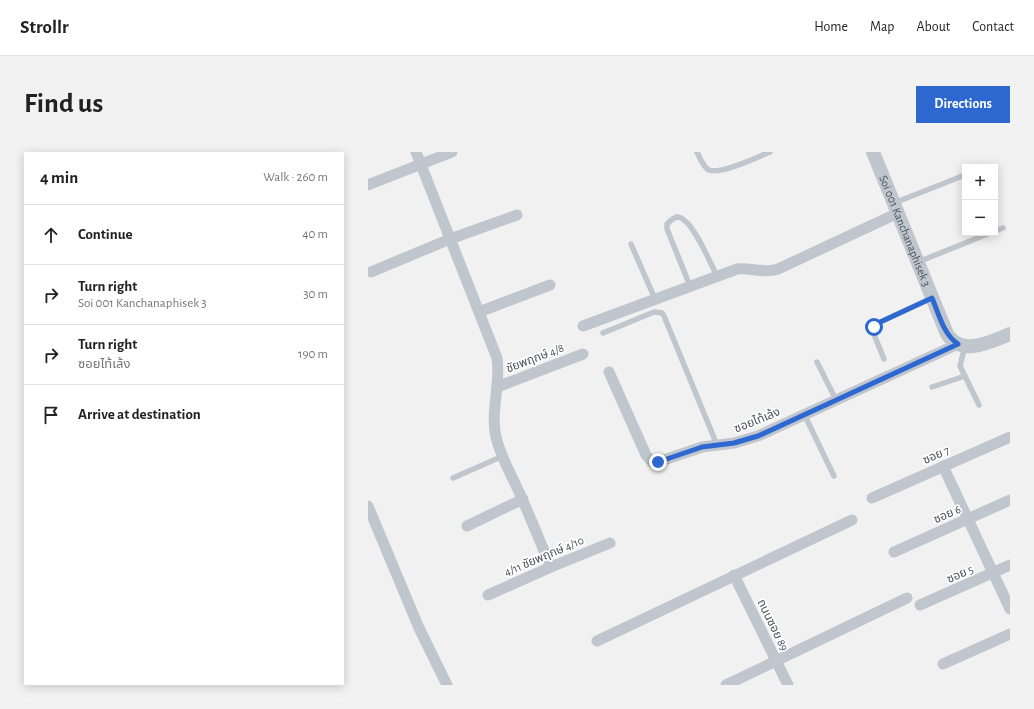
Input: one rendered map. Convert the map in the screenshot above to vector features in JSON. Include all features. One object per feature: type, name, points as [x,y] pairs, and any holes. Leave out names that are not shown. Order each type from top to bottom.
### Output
[{"type":"street","points":[[416,152],[497,358],[498,387],[494,420],[496,437],[550,567]]},
{"type":"street","points":[[368,186],[452,152]]},
{"type":"street","name":"Soi 001 Kanchanaphisek 3","points":[[873,152],[947,334],[950,339],[961,345]]},
{"type":"street","points":[[583,326],[717,276],[743,268],[768,271],[778,269],[896,208]]},
{"type":"street","points":[[372,272],[450,239],[517,214]]},
{"type":"street","points":[[479,312],[550,285]]},
{"type":"street","points":[[961,345],[970,347],[987,343],[1010,334]]},
{"type":"street","name":"ซอยไท้เล้ง","points":[[609,372],[649,460],[652,462],[658,462],[702,447],[734,443],[758,436],[804,414],[961,345]]},
{"type":"street","name":"ชัยพฤกษ์ 4/8","points":[[498,387],[583,354]]},
{"type":"street","name":"ซอย 7","points":[[872,498],[1010,437]]},
{"type":"street","points":[[943,466],[1010,609]]},
{"type":"street","points":[[467,526],[522,499]]},
{"type":"street","name":"ซอย 6","points":[[894,552],[1010,500]]},
{"type":"street","points":[[368,506],[419,628],[447,685]]},
{"type":"street","points":[[597,641],[852,520]]},
{"type":"street","name":"4/11 ชัยพฤกษ์ 4/10","points":[[488,595],[610,542]]},
{"type":"street","name":"ซอย 5","points":[[920,606],[1010,565]]},
{"type":"street","name":"ถนนซอย 89","points":[[734,576],[788,685]]},
{"type":"street","points":[[726,685],[907,598]]},
{"type":"street","points":[[943,664],[1010,634]]},
{"type":"lane","points":[[696,152],[704,166],[708,170],[715,171],[731,168],[770,152]]},
{"type":"lane","points":[[896,208],[962,176]]},
{"type":"lane","points":[[690,286],[667,229],[667,224],[670,220],[678,217],[683,219],[689,225],[700,241],[717,276]]},
{"type":"lane","points":[[998,230],[1003,228]]},
{"type":"lane","points":[[918,262],[983,236]]},
{"type":"lane","points":[[631,244],[655,300]]},
{"type":"lane","points":[[884,359],[874,337],[873,332],[876,324],[932,298]]},
{"type":"lane","points":[[603,333],[654,312],[662,313],[716,445]]},
{"type":"lane","points":[[961,345],[961,370],[979,405]]},
{"type":"lane","points":[[817,362],[836,400]]},
{"type":"lane","points":[[932,387],[964,376]]},
{"type":"lane","points":[[804,414],[834,476]]},
{"type":"lane","points":[[454,478],[503,456]]},
{"type":"route","points":[[658,462],[702,447],[734,443],[758,436],[958,344],[950,339],[947,334],[932,298],[876,324],[874,327]]}]
